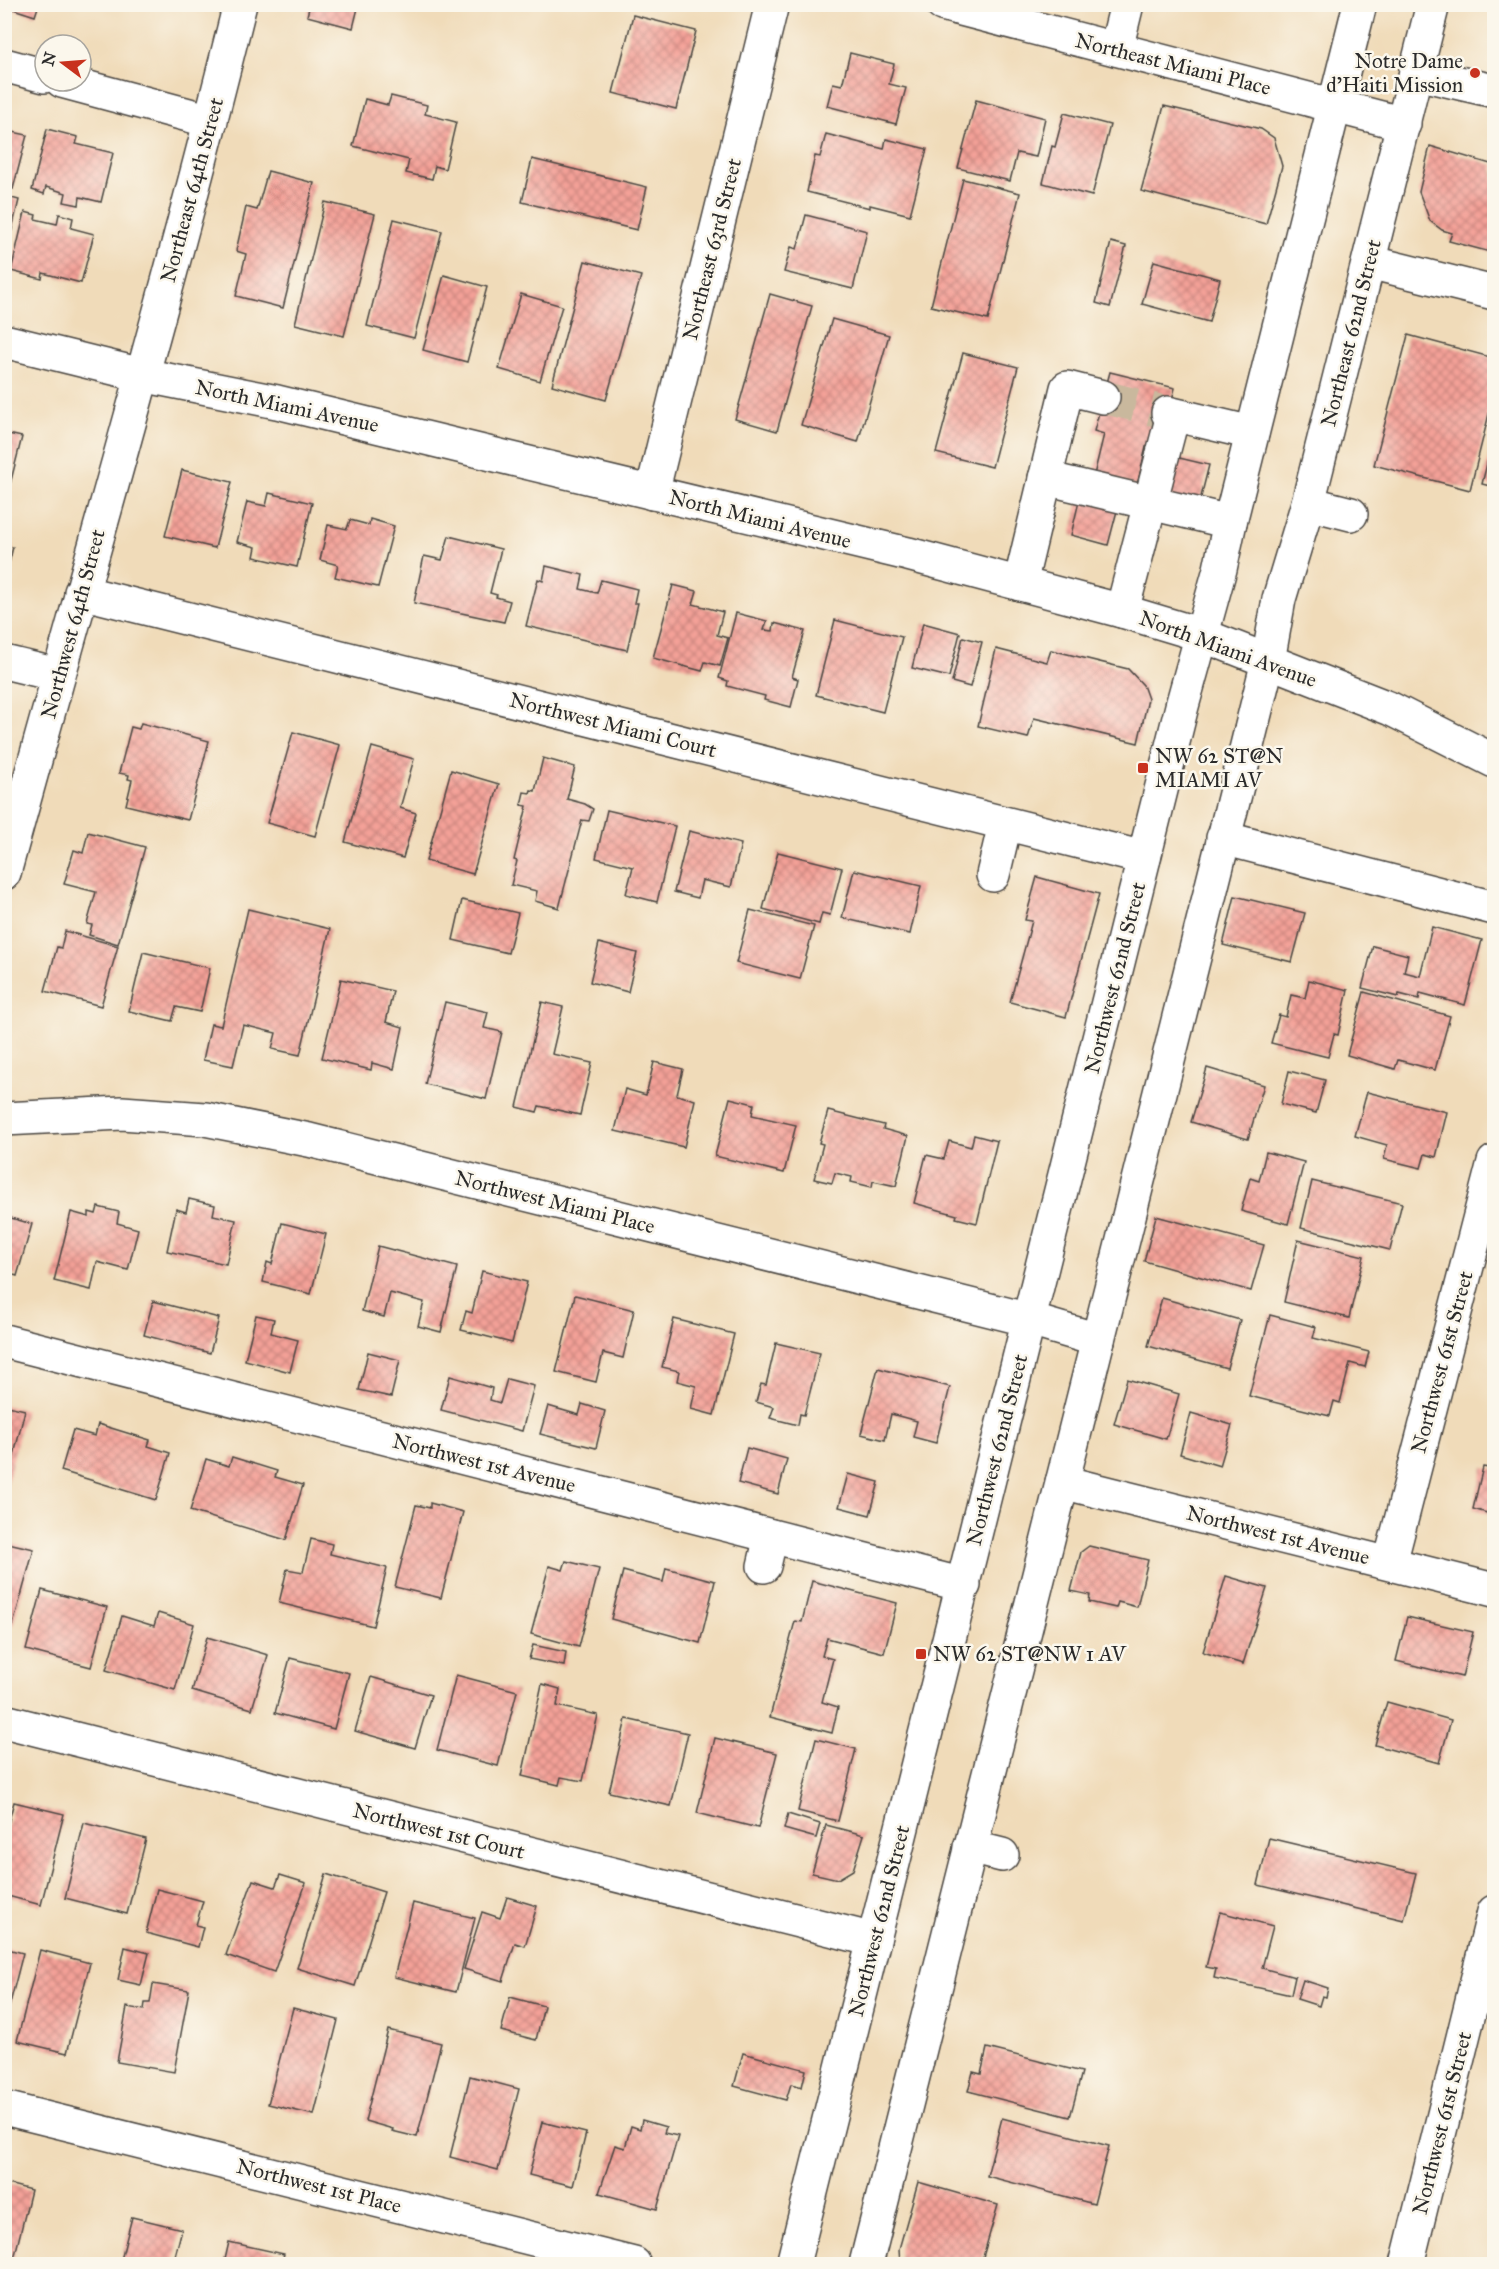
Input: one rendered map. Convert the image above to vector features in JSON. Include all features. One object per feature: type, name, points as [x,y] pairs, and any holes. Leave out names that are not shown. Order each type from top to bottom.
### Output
[{"type":"street","name":"Northeast 64th Street","points":[[142,375],[211,121],[240,4]]},
{"type":"street","name":"Northeast 63rd Street","points":[[652,493],[772,4]]},
{"type":"street","name":"Northeast Miami Place","points":[[942,4],[1404,124]]},
{"type":"street","points":[[1116,49],[1127,4]]},
{"type":"street","points":[[1202,635],[1360,4]]},
{"type":"street","name":"Northeast 62nd Street","points":[[1268,661],[1279,599],[1308,504],[1433,4]]},
{"type":"street","points":[[4,65],[33,73]]},
{"type":"street","points":[[1416,73],[1494,91]]},
{"type":"street","points":[[93,89],[211,121]]},
{"type":"street","points":[[1369,262],[1494,293]]},
{"type":"street","name":"North Miami Avenue","points":[[4,341],[142,375],[278,402],[1122,611],[1202,635],[1391,709],[1494,761]]},
{"type":"street","name":"Northwest 64th Street","points":[[4,873],[142,375]]},
{"type":"street","points":[[1020,584],[1067,388],[1103,397]]},
{"type":"street","points":[[1122,611],[1171,414],[1252,433]]},
{"type":"street","points":[[1045,478],[1230,522]]},
{"type":"street","points":[[1308,504],[1351,514]]},
{"type":"street","name":"Northwest Miami Court","points":[[81,592],[1144,858]]},
{"type":"street","name":"Northwest 62nd Street","points":[[794,2265],[1144,858],[1202,635]]},
{"type":"street","points":[[866,2265],[1268,661]]},
{"type":"street","points":[[4,662],[58,675]]},
{"type":"street","points":[[993,874],[1005,824]]},
{"type":"street","points":[[1223,838],[1494,908]]},
{"type":"street","name":"Northwest Miami Place","points":[[4,1119],[122,1113],[205,1119],[309,1140],[1030,1320],[1098,1340]]},
{"type":"street","name":"Northwest 61st Street","points":[[1390,1563],[1494,1162]]},
{"type":"street","name":"Northwest 1st Avenue","points":[[4,1341],[767,1551],[964,1585]]},
{"type":"street","name":"Northwest 1st Avenue","points":[[1062,1482],[1494,1590]]},
{"type":"street","name":"Northwest 1st Court","points":[[4,1721],[874,1940]]},
{"type":"street","points":[[970,1847],[1002,1855]]},
{"type":"street","name":"Northwest 61st Street","points":[[1407,2265],[1494,1912]]},
{"type":"street","name":"Northwest 1st Place","points":[[4,2108],[634,2265]]},
{"type":"building","points":[[4,4],[39,4],[35,16],[4,6]]},
{"type":"building","points":[[310,4],[359,4],[353,28],[307,16]]},
{"type":"building","points":[[633,15],[696,31],[676,109],[613,93]]},
{"type":"building","points":[[850,53],[894,64],[889,84],[906,88],[896,124],[827,106],[833,83],[842,85]]},
{"type":"building","points":[[391,96],[427,105],[425,114],[456,122],[445,169],[435,166],[432,179],[406,173],[409,160],[353,146],[365,99],[388,105]]},
{"type":"building","points":[[976,100],[1045,118],[1036,157],[1017,153],[1010,181],[958,168]]},
{"type":"building","points":[[1164,106],[1261,129],[1274,138],[1282,166],[1266,224],[1141,191]]},
{"type":"building","points":[[1064,113],[1110,125],[1092,196],[1043,183],[1052,146],[1055,147]]},
{"type":"building","points":[[47,129],[78,137],[76,144],[113,153],[101,202],[80,197],[79,205],[64,202],[66,193],[46,187],[44,194],[32,190]]},
{"type":"building","points":[[4,130],[27,135],[13,189],[4,187]]},
{"type":"building","points":[[826,134],[884,149],[886,139],[927,149],[910,215],[870,205],[870,208],[807,192],[815,156],[820,157]]},
{"type":"building","points":[[1430,146],[1494,165],[1494,253],[1449,241],[1452,233],[1442,230],[1430,221],[1419,192]]},
{"type":"building","points":[[532,159],[647,187],[637,230],[522,202]]},
{"type":"building","points":[[268,171],[314,183],[283,308],[236,296],[246,254],[236,251],[246,207],[257,210]]},
{"type":"building","points":[[963,179],[1020,193],[988,320],[931,306]]},
{"type":"building","points":[[4,196],[19,200],[5,258],[4,258]]},
{"type":"building","points":[[325,202],[375,214],[344,336],[295,324]]},
{"type":"building","points":[[25,212],[36,215],[35,219],[57,224],[59,214],[73,218],[71,228],[94,234],[81,283],[43,273],[42,279],[11,271]]},
{"type":"building","points":[[806,215],[867,231],[853,289],[784,272],[791,247],[797,249]]},
{"type":"building","points":[[394,219],[442,231],[414,338],[367,326]]},
{"type":"building","points":[[1111,242],[1126,246],[1110,307],[1096,303]]},
{"type":"building","points":[[585,261],[641,276],[606,400],[552,385]]},
{"type":"building","points":[[1154,261],[1220,279],[1209,322],[1142,304]]},
{"type":"building","points":[[444,275],[487,287],[467,362],[423,350]]},
{"type":"building","points":[[521,294],[562,306],[540,381],[499,369]]},
{"type":"building","points":[[770,294],[812,306],[777,431],[735,419]]},
{"type":"building","points":[[832,319],[889,335],[858,442],[801,425]]},
{"type":"building","points":[[1408,335],[1494,358],[1494,394],[1470,490],[1374,465]]},
{"type":"building","points":[[963,353],[1018,367],[992,467],[936,453]]},
{"type":"building","points":[[1110,372],[1175,388],[1159,450],[1146,447],[1137,486],[1094,475],[1104,434],[1094,431]]},
{"type":"building","points":[[4,433],[22,437],[5,504],[4,503]]},
{"type":"building","points":[[1491,447],[1494,448],[1494,487],[1482,484]]},
{"type":"building","points":[[1171,456],[1209,465],[1199,505],[1161,495]]},
{"type":"building","points":[[182,470],[232,482],[215,548],[165,536]]},
{"type":"building","points":[[269,493],[312,503],[297,567],[254,557],[256,547],[237,542],[247,502],[266,506]]},
{"type":"building","points":[[1080,497],[1118,507],[1108,545],[1071,535]]},
{"type":"building","points":[[370,519],[394,526],[378,587],[335,577],[338,565],[320,560],[328,525],[347,529],[350,520],[369,525]]},
{"type":"building","points":[[449,536],[501,549],[490,593],[510,601],[504,622],[414,603],[424,556],[442,560]]},
{"type":"building","points":[[4,545],[13,547],[5,580],[4,580]]},
{"type":"building","points":[[546,566],[583,575],[580,589],[597,593],[601,580],[637,589],[634,603],[638,603],[627,650],[526,626],[538,579],[543,581]]},
{"type":"building","points":[[673,585],[697,591],[693,604],[723,612],[717,635],[728,638],[720,666],[705,662],[702,671],[653,658]]},
{"type":"building","points":[[736,613],[767,621],[764,630],[773,631],[774,623],[805,631],[792,677],[798,679],[791,707],[764,700],[765,696],[727,686],[728,681],[719,678]]},
{"type":"building","points":[[835,620],[902,637],[883,712],[816,695]]},
{"type":"building","points":[[923,623],[960,633],[949,677],[912,668]]},
{"type":"building","points":[[963,637],[982,642],[970,687],[952,682]]},
{"type":"building","points":[[996,649],[1047,662],[1051,650],[1128,669],[1143,685],[1148,699],[1138,743],[1034,718],[1028,738],[978,726]]},
{"type":"building","points":[[141,723],[209,741],[188,820],[126,805],[132,780],[128,779],[129,775],[119,773],[131,727],[139,729]]},
{"type":"building","points":[[293,732],[340,745],[315,836],[267,823]]},
{"type":"building","points":[[372,747],[414,759],[400,808],[416,813],[403,858],[345,842]]},
{"type":"building","points":[[543,758],[575,767],[567,799],[593,809],[589,821],[582,820],[559,908],[535,901],[537,891],[511,885],[517,861],[514,860],[527,806],[521,805],[524,792],[535,791]]},
{"type":"building","points":[[451,770],[499,784],[473,874],[426,861]]},
{"type":"building","points":[[607,810],[675,826],[657,902],[626,894],[633,867],[596,858]]},
{"type":"building","points":[[689,831],[741,844],[731,887],[702,880],[698,898],[674,892]]},
{"type":"building","points":[[88,832],[145,847],[118,944],[89,935],[92,925],[87,924],[96,892],[64,884],[74,850],[83,853]]},
{"type":"building","points":[[778,852],[842,868],[830,915],[822,913],[819,924],[763,909]]},
{"type":"building","points":[[854,870],[921,886],[910,934],[842,918]]},
{"type":"building","points":[[1037,877],[1099,894],[1066,1017],[1010,1002],[1032,921],[1025,920]]},
{"type":"building","points":[[1235,896],[1305,913],[1292,962],[1223,945]]},
{"type":"building","points":[[462,900],[518,913],[508,953],[453,940]]},
{"type":"building","points":[[248,909],[330,929],[300,1055],[272,1049],[276,1033],[243,1025],[233,1066],[203,1060],[211,1024],[221,1026]]},
{"type":"building","points":[[750,910],[814,926],[800,979],[736,963]]},
{"type":"building","points":[[1432,927],[1482,940],[1465,1005],[1420,993],[1419,999],[1399,994],[1398,997],[1362,988],[1373,946],[1408,955],[1404,972],[1420,976]]},
{"type":"building","points":[[65,931],[118,946],[101,1006],[45,991],[57,947],[61,948]]},
{"type":"building","points":[[599,943],[637,953],[628,992],[590,982]]},
{"type":"building","points":[[143,952],[210,968],[200,1012],[176,1007],[172,1021],[129,1011]]},
{"type":"building","points":[[341,979],[393,991],[386,1022],[403,1027],[394,1069],[372,1063],[371,1070],[322,1058]]},
{"type":"building","points":[[1309,980],[1348,990],[1338,1035],[1334,1034],[1328,1057],[1271,1043],[1279,1015],[1286,1017],[1291,995],[1305,998]]},
{"type":"building","points":[[1364,992],[1450,1016],[1435,1070],[1398,1060],[1395,1069],[1347,1055]]},
{"type":"building","points":[[445,1002],[488,1012],[484,1028],[502,1032],[486,1099],[425,1084]]},
{"type":"building","points":[[542,1002],[563,1007],[552,1054],[592,1063],[580,1115],[539,1106],[537,1112],[517,1107]]},
{"type":"building","points":[[654,1062],[683,1069],[677,1095],[695,1100],[684,1147],[615,1131],[625,1089],[646,1095]]},
{"type":"building","points":[[1207,1068],[1264,1085],[1248,1139],[1191,1122]]},
{"type":"building","points":[[1289,1071],[1325,1080],[1316,1113],[1281,1104]]},
{"type":"building","points":[[1367,1092],[1447,1112],[1436,1157],[1425,1154],[1421,1168],[1384,1159],[1387,1145],[1355,1136]]},
{"type":"building","points":[[730,1098],[754,1104],[752,1115],[796,1125],[784,1173],[715,1156]]},
{"type":"building","points":[[828,1111],[884,1125],[883,1129],[908,1136],[896,1186],[873,1181],[872,1187],[851,1182],[852,1177],[835,1173],[832,1183],[814,1179],[823,1144],[819,1143]]},
{"type":"building","points":[[974,1135],[997,1141],[977,1223],[914,1203],[926,1155],[944,1159],[949,1141],[971,1147]]},
{"type":"building","points":[[1266,1152],[1304,1162],[1288,1224],[1241,1211],[1250,1178],[1259,1181]]},
{"type":"building","points":[[1312,1181],[1402,1203],[1390,1250],[1301,1228]]},
{"type":"building","points":[[189,1199],[215,1205],[213,1215],[236,1220],[226,1264],[167,1251],[176,1209],[186,1212]]},
{"type":"building","points":[[98,1207],[119,1212],[117,1223],[138,1229],[128,1270],[97,1262],[91,1290],[54,1281],[71,1212],[89,1217],[89,1212],[96,1214]]},
{"type":"building","points":[[4,1216],[32,1224],[17,1276],[4,1272]]},
{"type":"building","points":[[1156,1216],[1264,1245],[1251,1291],[1144,1261]]},
{"type":"building","points":[[282,1223],[326,1234],[311,1294],[263,1282],[267,1262],[272,1264]]},
{"type":"building","points":[[1298,1240],[1364,1256],[1349,1318],[1284,1302]]},
{"type":"building","points":[[378,1246],[457,1267],[441,1332],[418,1326],[424,1302],[390,1293],[384,1317],[362,1311]]},
{"type":"building","points":[[482,1271],[527,1282],[512,1343],[461,1330],[466,1311],[472,1313]]},
{"type":"building","points":[[575,1295],[634,1310],[623,1358],[603,1353],[596,1382],[556,1372]]},
{"type":"building","points":[[1162,1298],[1240,1320],[1227,1368],[1148,1346]]},
{"type":"building","points":[[153,1301],[219,1318],[210,1353],[144,1335]]},
{"type":"building","points":[[256,1315],[274,1319],[271,1333],[298,1340],[290,1372],[245,1360]]},
{"type":"building","points":[[1270,1315],[1316,1327],[1313,1338],[1369,1352],[1365,1367],[1350,1363],[1340,1403],[1334,1401],[1330,1416],[1249,1396]]},
{"type":"building","points":[[674,1319],[734,1334],[714,1415],[691,1409],[696,1386],[677,1381],[679,1371],[662,1367]]},
{"type":"building","points":[[776,1343],[820,1353],[804,1415],[800,1414],[798,1425],[770,1418],[774,1407],[756,1402],[761,1384],[766,1385]]},
{"type":"building","points":[[368,1352],[400,1360],[391,1397],[359,1390]]},
{"type":"building","points":[[878,1368],[950,1387],[936,1443],[913,1437],[917,1421],[891,1414],[885,1440],[861,1434]]},
{"type":"building","points":[[450,1376],[492,1388],[490,1400],[500,1403],[507,1379],[534,1386],[522,1431],[441,1410]]},
{"type":"building","points":[[1127,1379],[1179,1394],[1166,1439],[1114,1424]]},
{"type":"building","points":[[582,1404],[605,1411],[596,1448],[540,1434],[548,1406],[579,1415]]},
{"type":"building","points":[[4,1405],[25,1410],[5,1492],[4,1492]]},
{"type":"building","points":[[1191,1413],[1232,1425],[1220,1466],[1180,1454]]},
{"type":"building","points":[[98,1424],[150,1440],[148,1446],[170,1453],[156,1500],[61,1471],[73,1430],[95,1436]]},
{"type":"building","points":[[747,1448],[787,1459],[778,1494],[738,1483]]},
{"type":"building","points":[[232,1457],[277,1471],[275,1477],[303,1485],[286,1540],[190,1511],[206,1459],[229,1466]]},
{"type":"building","points":[[1483,1467],[1494,1469],[1494,1515],[1473,1509]]},
{"type":"building","points":[[848,1474],[879,1482],[870,1515],[839,1507]]},
{"type":"building","points":[[430,1503],[463,1512],[441,1598],[395,1587],[416,1505],[430,1508]]},
{"type":"building","points":[[311,1539],[332,1544],[330,1554],[387,1568],[373,1626],[279,1603],[287,1569],[303,1572]]},
{"type":"building","points":[[4,1542],[34,1549],[13,1625],[4,1622]]},
{"type":"building","points":[[1089,1546],[1148,1560],[1137,1607],[1118,1602],[1116,1608],[1089,1602],[1090,1595],[1071,1591],[1081,1552]]},
{"type":"building","points":[[566,1561],[599,1569],[579,1647],[531,1634],[549,1566],[563,1570]]},
{"type":"building","points":[[666,1568],[715,1581],[700,1643],[611,1619],[623,1571],[663,1582]]},
{"type":"building","points":[[1226,1576],[1267,1588],[1243,1664],[1203,1652]]},
{"type":"building","points":[[812,1581],[897,1603],[884,1653],[827,1638],[822,1656],[833,1659],[822,1702],[838,1707],[832,1733],[770,1717],[795,1621],[802,1622]]},
{"type":"building","points":[[42,1590],[107,1607],[91,1667],[26,1650]]},
{"type":"building","points":[[158,1613],[194,1624],[175,1690],[106,1670],[122,1616],[154,1626]]},
{"type":"building","points":[[1407,1617],[1473,1632],[1462,1677],[1396,1661]]},
{"type":"building","points":[[207,1637],[268,1655],[252,1709],[192,1691]]},
{"type":"building","points":[[533,1645],[566,1652],[564,1666],[529,1659]]},
{"type":"building","points":[[290,1658],[349,1673],[334,1729],[275,1713]]},
{"type":"building","points":[[456,1675],[517,1691],[498,1766],[437,1750]]},
{"type":"building","points":[[371,1677],[431,1695],[415,1748],[355,1731]]},
{"type":"building","points":[[542,1684],[560,1689],[557,1706],[598,1715],[583,1781],[561,1777],[559,1785],[522,1776]]},
{"type":"building","points":[[1387,1702],[1451,1720],[1439,1763],[1375,1745]]},
{"type":"building","points":[[626,1719],[688,1733],[671,1806],[609,1792]]},
{"type":"building","points":[[715,1738],[777,1753],[758,1828],[697,1813]]},
{"type":"building","points":[[816,1739],[856,1749],[838,1821],[798,1811]]},
{"type":"building","points":[[14,1802],[64,1814],[41,1905],[4,1895],[4,1838]]},
{"type":"building","points":[[788,1814],[820,1824],[816,1838],[784,1829]]},
{"type":"building","points":[[84,1823],[146,1839],[127,1914],[65,1898]]},
{"type":"building","points":[[826,1825],[864,1835],[853,1870],[838,1879],[812,1873]]},
{"type":"building","points":[[1269,1838],[1416,1873],[1404,1920],[1258,1885]]},
{"type":"building","points":[[326,1874],[384,1892],[355,1986],[297,1968]]},
{"type":"building","points":[[280,1875],[306,1883],[274,1972],[226,1955],[253,1880],[275,1887]]},
{"type":"building","points":[[157,1889],[203,1901],[196,1925],[203,1927],[198,1947],[146,1933]]},
{"type":"building","points":[[507,1897],[537,1906],[525,1946],[515,1943],[503,1981],[464,1969],[482,1912],[500,1918]]},
{"type":"building","points":[[413,1903],[475,1918],[456,1992],[394,1977]]},
{"type":"building","points":[[1220,1912],[1273,1926],[1262,1968],[1295,1977],[1291,1995],[1214,1978],[1216,1969],[1206,1967]]},
{"type":"building","points":[[125,1947],[149,1953],[141,1985],[118,1980]]},
{"type":"building","points":[[4,1948],[23,1953],[5,2023],[4,2023]]},
{"type":"building","points":[[40,1950],[90,1963],[67,2053],[17,2041]]},
{"type":"building","points":[[1303,1980],[1328,1988],[1326,1997],[1322,1996],[1319,2006],[1297,1999]]},
{"type":"building","points":[[153,1984],[189,1990],[174,2072],[117,2062],[127,2007],[144,2010],[145,2003],[150,2003]]},
{"type":"building","points":[[510,1997],[544,2006],[536,2040],[501,2031]]},
{"type":"building","points":[[293,2008],[338,2020],[314,2115],[268,2104]]},
{"type":"building","points":[[388,2030],[441,2043],[417,2137],[365,2121]]},
{"type":"building","points":[[987,2048],[1082,2072],[1070,2117],[968,2091],[973,2072],[981,2074]]},
{"type":"building","points":[[743,2053],[806,2070],[802,2087],[791,2084],[786,2100],[734,2086]]},
{"type":"building","points":[[470,2076],[519,2089],[498,2170],[450,2157]]},
{"type":"building","points":[[1002,2118],[1109,2146],[1094,2204],[987,2176]]},
{"type":"building","points":[[642,2120],[666,2127],[664,2133],[678,2136],[657,2209],[599,2193],[615,2145],[625,2148],[631,2126],[640,2129]]},
{"type":"building","points":[[542,2122],[586,2133],[573,2186],[529,2175]]},
{"type":"building","points":[[918,2182],[998,2205],[981,2264],[900,2264],[899,2249]]},
{"type":"building","points":[[4,2183],[31,2190],[14,2259],[4,2256]]},
{"type":"building","points":[[132,2217],[182,2229],[173,2264],[120,2264]]},
{"type":"building","points":[[229,2242],[284,2254],[281,2264],[224,2264]]},
{"type":"tunnel","points":[[1103,397],[1168,413]]},
{"type":"place","name":"Notre Dame d'Haiti Mission","points":[[1475,73]]},
{"type":"place","name":"NW 62 ST@N MIAMI AV","points":[[1143,768]]},
{"type":"place","name":"NW 62 ST@NW 1 AV","points":[[921,1654]]}]
